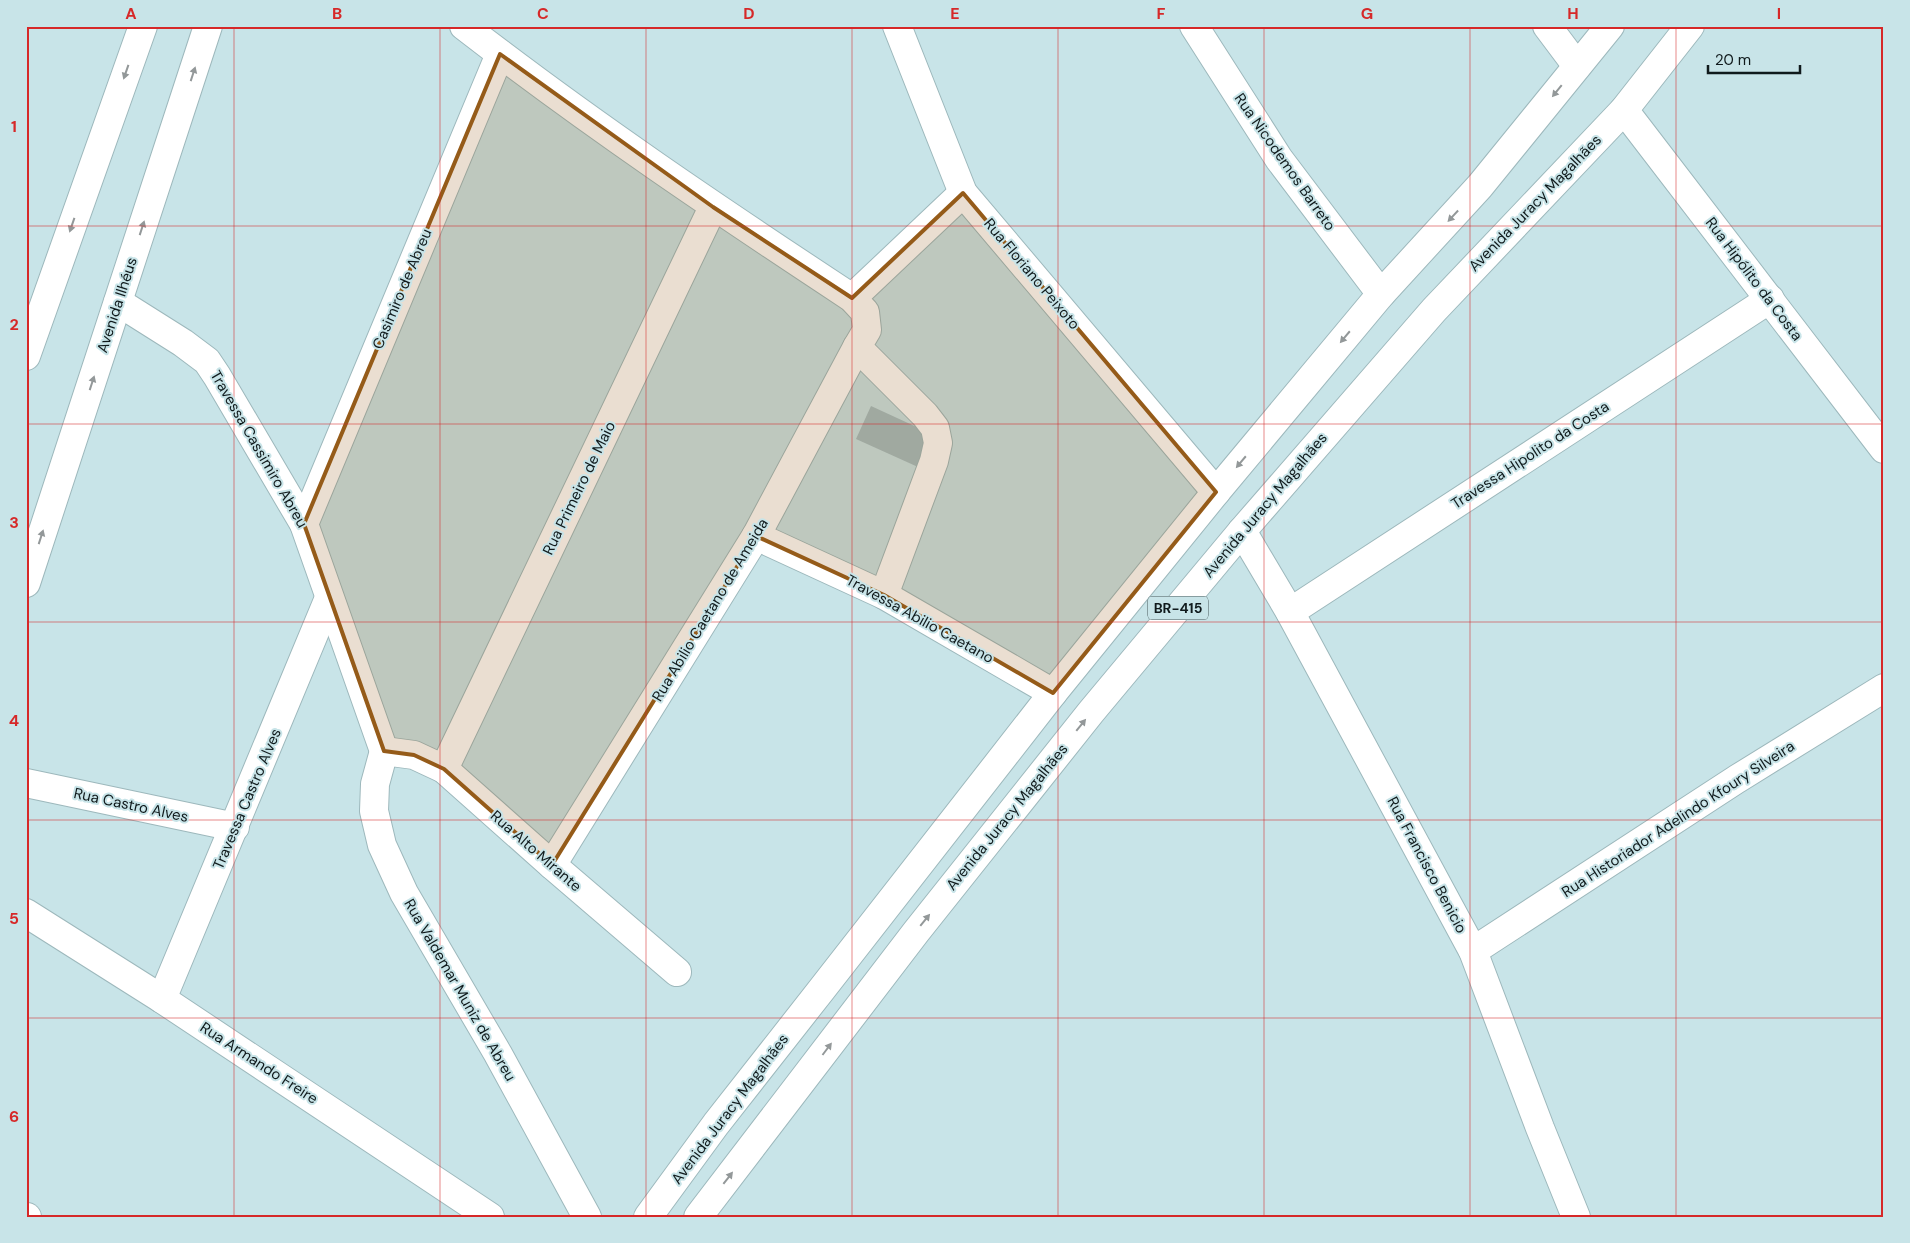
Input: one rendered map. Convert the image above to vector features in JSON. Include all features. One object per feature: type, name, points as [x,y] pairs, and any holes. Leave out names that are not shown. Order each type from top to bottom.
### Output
[{"type":"street","points":[[26,356],[143,26]]},
{"type":"street","name":"Avenida Ilhéus","points":[[26,583],[208,26]]},
{"type":"street","points":[[464,26],[713,207],[852,298],[865,312],[867,330],[857,347],[925,414],[935,428],[938,443],[934,461],[884,595]]},
{"type":"street","name":"Rua Floriano Peixoto","points":[[897,26],[963,193],[1216,492]]},
{"type":"street","name":"Rua Nicodemos Barreto","points":[[1194,26],[1279,159],[1381,294]]},
{"type":"street","points":[[1547,26],[1577,66]]},
{"type":"street","name":"Avenida Juracy Magalhães","points":[[648,1217],[716,1124],[1053,694],[1216,492],[1381,294],[1480,186],[1610,26]]},
{"type":"street","name":"Avenida Juracy Magalhães","points":[[698,1217],[916,932],[1091,712],[1242,531],[1434,310],[1624,110],[1690,26]]},
{"type":"street","name":"Casimiro de Abreu","points":[[304,524],[500,54]]},
{"type":"street","name":"Rua Hipólito da Costa","points":[[1624,110],[1884,449]]},
{"type":"street","points":[[852,298],[963,193]]},
{"type":"street","name":"Rua Primeiro de Maio","points":[[444,769],[713,207]]},
{"type":"street","name":"Travessa Hipolito da Costa","points":[[1290,612],[1770,299]]},
{"type":"street","name":"Travessa Cassimiro Abreu","points":[[118,302],[183,343],[207,361],[304,524],[384,751]]},
{"type":"street","name":"Rua Abilio Caetano de Ameida","points":[[552,865],[756,536],[857,347]]},
{"type":"street","name":"Rua Francisco Benicio","points":[[1242,531],[1290,612],[1473,951],[1576,1217]]},
{"type":"street","name":"Travessa Abilio Caetano","points":[[756,536],[884,595],[1053,694]]},
{"type":"street","name":"Travessa Castro Alves","points":[[162,999],[329,598]]},
{"type":"street","name":"Rua Historiador Adelindo Kfoury Silveira","points":[[1473,951],[1737,779],[1884,688]]},
{"type":"street","name":"Rua Alto Mirante","points":[[384,751],[414,755],[444,769],[677,972]]},
{"type":"street","name":"Rua Valdemar Muniz de Abreu","points":[[384,751],[375,784],[374,811],[382,845],[404,893],[498,1054],[587,1217]]},
{"type":"street","name":"Rua Castro Alves","points":[[26,783],[235,827]]},
{"type":"street","name":"Rua Armando Freire","points":[[26,913],[162,999],[490,1217]]},
{"type":"highlighted area","points":[[500,54],[713,207],[852,298],[963,193],[1216,492],[1053,693],[884,595],[756,536],[552,865],[444,769],[414,755],[384,751],[304,524]]},
{"type":"building","points":[[871,406],[934,435],[918,467],[856,439]]}]
